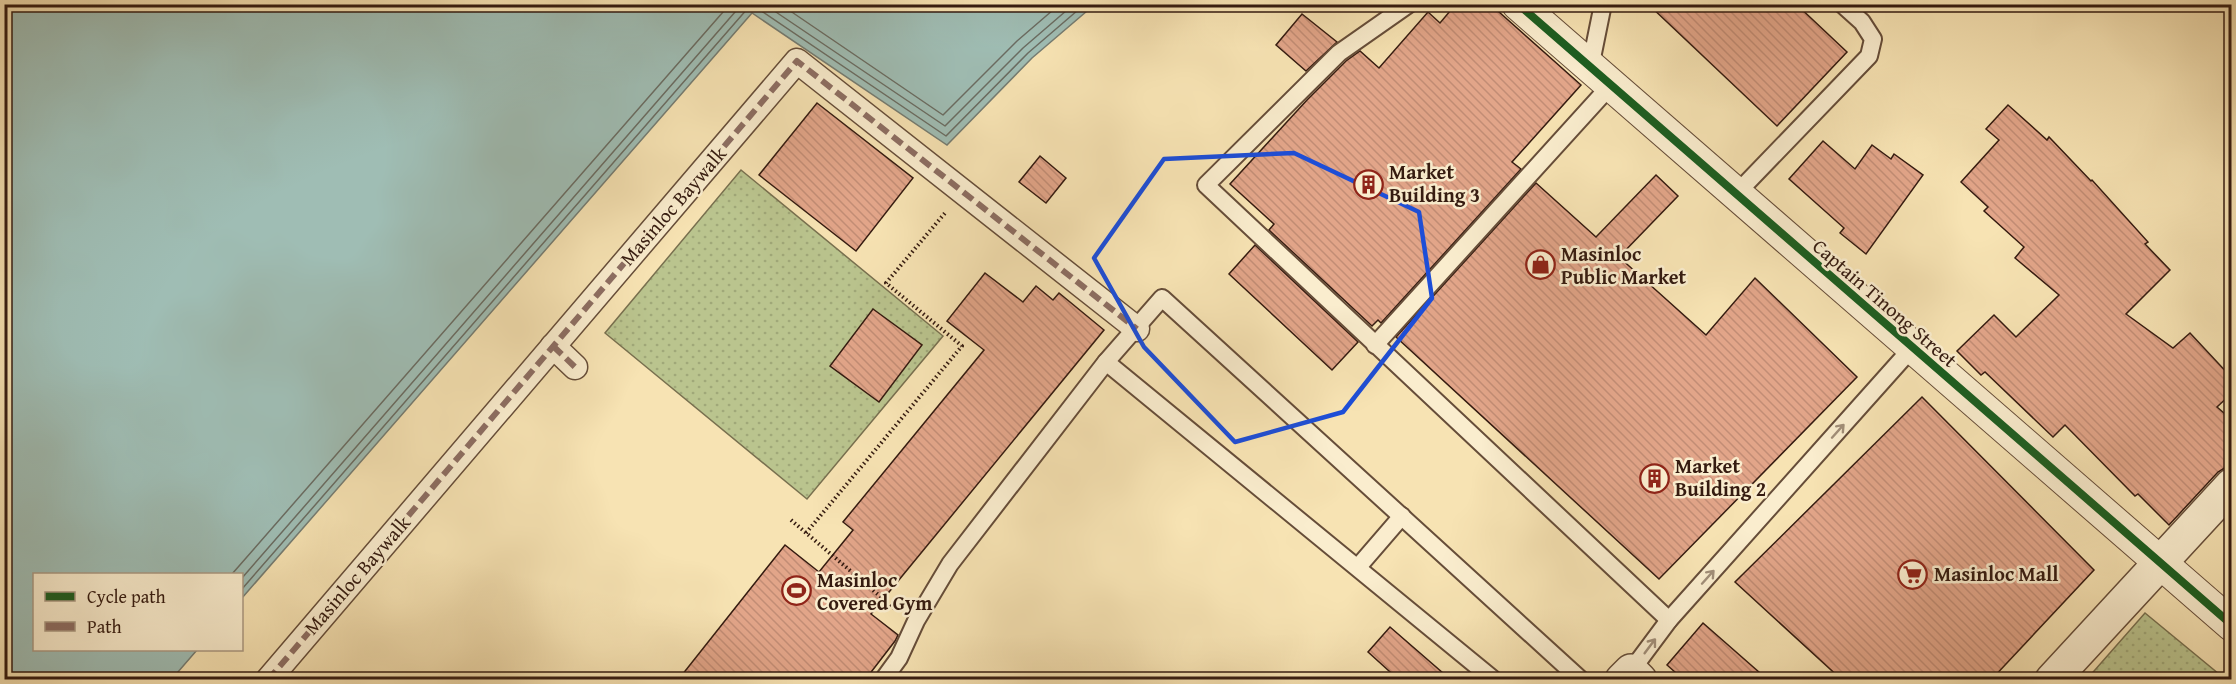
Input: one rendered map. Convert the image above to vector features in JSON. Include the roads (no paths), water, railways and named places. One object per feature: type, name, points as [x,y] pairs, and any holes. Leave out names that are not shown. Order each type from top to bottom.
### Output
[{"type":"street","name":"Captain Tinong Street","points":[[1518,4],[2232,626]]},
{"type":"street","name":"Masinloc Baywalk","points":[[268,680],[797,62],[1137,329]]},
{"type":"street","points":[[553,346],[575,367]]},
{"type":"street","points":[[2052,680],[2232,485]]},
{"type":"lane","points":[[1409,4],[1339,52],[1206,185],[1669,620]]},
{"type":"lane","points":[[1376,345],[1601,76],[1603,4]]},
{"type":"lane","points":[[1736,194],[1869,56],[1873,39],[1862,22],[1842,4]]},
{"type":"lane","points":[[883,680],[899,658],[914,626],[950,564],[1106,362],[1162,298],[1581,680]]},
{"type":"lane","points":[[1631,677],[1669,620],[1912,348]]},
{"type":"lane","points":[[1106,362],[1494,680]]},
{"type":"lane","points":[[1358,567],[1402,516]]},
{"type":"water","points":[[5,4],[1094,5],[1032,58],[947,145],[752,13],[243,597],[243,573],[33,573],[33,651],[196,651],[171,680],[5,679]]},
{"type":"place","name":"Market Building 3","points":[[1368,184]]},
{"type":"place","name":"Masinloc Public Market","points":[[1540,265]]},
{"type":"place","name":"Market Building 2","points":[[1654,478]]},
{"type":"place","name":"Masinloc Mall","points":[[1913,574]]},
{"type":"place","name":"Masinloc Covered Gym","points":[[796,591]]}]
